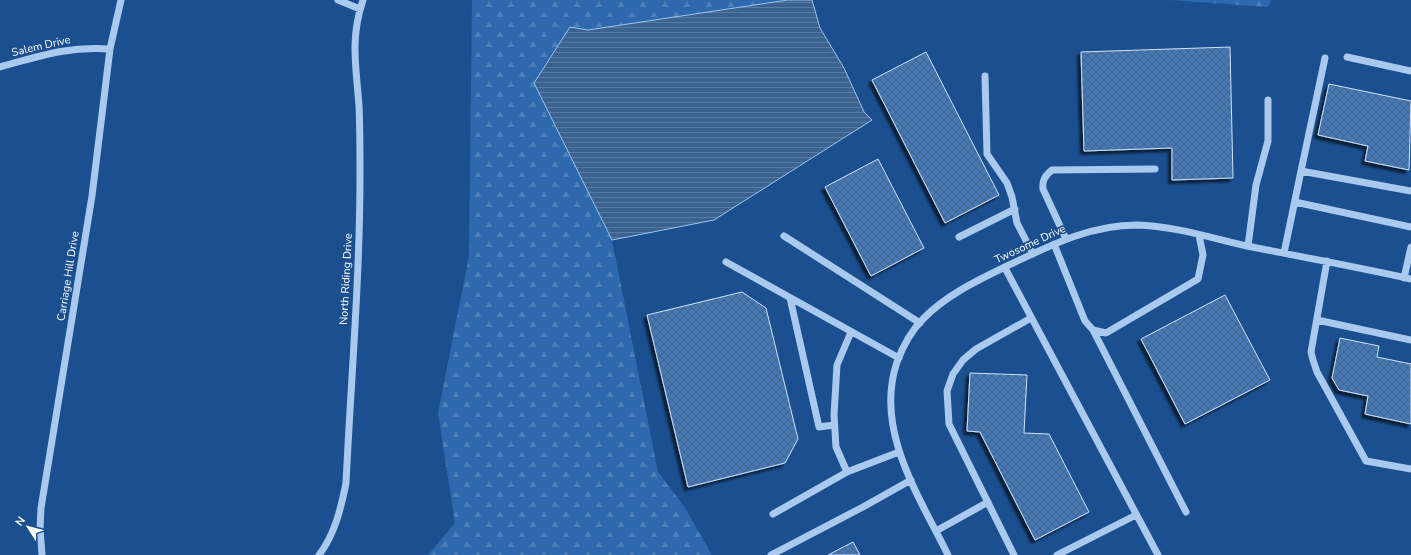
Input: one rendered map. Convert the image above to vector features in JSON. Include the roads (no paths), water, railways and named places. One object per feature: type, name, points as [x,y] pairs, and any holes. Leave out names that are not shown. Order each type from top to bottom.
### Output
[{"type":"street","name":"Carriage Hill Drive","points":[[42,555],[40,529],[41,508],[92,196],[110,49],[121,0]]},
{"type":"street","points":[[338,0],[360,9]]},
{"type":"street","name":"North Riding Drive","points":[[319,555],[334,529],[342,506],[346,483],[359,255],[359,121],[354,56],[356,31],[363,0]]},
{"type":"street","name":"Salem Drive","points":[[0,67],[59,50],[87,47],[110,49]]},
{"type":"street","points":[[1347,57],[1411,71]]},
{"type":"street","points":[[1284,253],[1325,58]]},
{"type":"street","points":[[985,76],[987,154],[1007,183],[1020,230],[1033,254]]},
{"type":"street","points":[[1248,246],[1256,185],[1268,141],[1268,100]]},
{"type":"street","points":[[1066,239],[1043,189],[1042,182],[1046,175],[1052,170],[1155,169]]},
{"type":"street","points":[[1301,171],[1411,191]]},
{"type":"street","points":[[1295,202],[1411,227]]},
{"type":"street","points":[[960,237],[1015,209]]},
{"type":"street","name":"Twosome Drive","points":[[948,555],[899,452],[891,410],[891,389],[899,358],[910,334],[920,323],[955,294],[1054,244],[1095,229],[1116,226],[1162,228],[1408,279]]},
{"type":"street","points":[[1093,330],[1106,333],[1198,279],[1203,255],[1199,235]]},
{"type":"street","points":[[784,236],[920,323]]},
{"type":"street","points":[[1054,244],[1085,321],[1093,330],[1186,512]]},
{"type":"street","points":[[1408,279],[1411,247]]},
{"type":"street","points":[[1326,261],[1311,352],[1317,372],[1366,462],[1411,469]]},
{"type":"street","points":[[726,262],[899,358]]},
{"type":"street","points":[[1005,268],[1158,555]]},
{"type":"street","points":[[790,298],[819,427],[834,425]]},
{"type":"street","points":[[1014,555],[948,424],[947,391],[953,374],[963,360],[976,349],[1032,318]]},
{"type":"street","points":[[1317,320],[1411,340]]},
{"type":"street","points":[[847,472],[836,447],[834,425],[837,365],[851,332]]},
{"type":"street","points":[[773,514],[847,472],[899,452]]},
{"type":"street","points":[[771,555],[911,480]]},
{"type":"street","points":[[936,531],[988,502]]},
{"type":"street","points":[[1057,555],[1136,515]]}]
